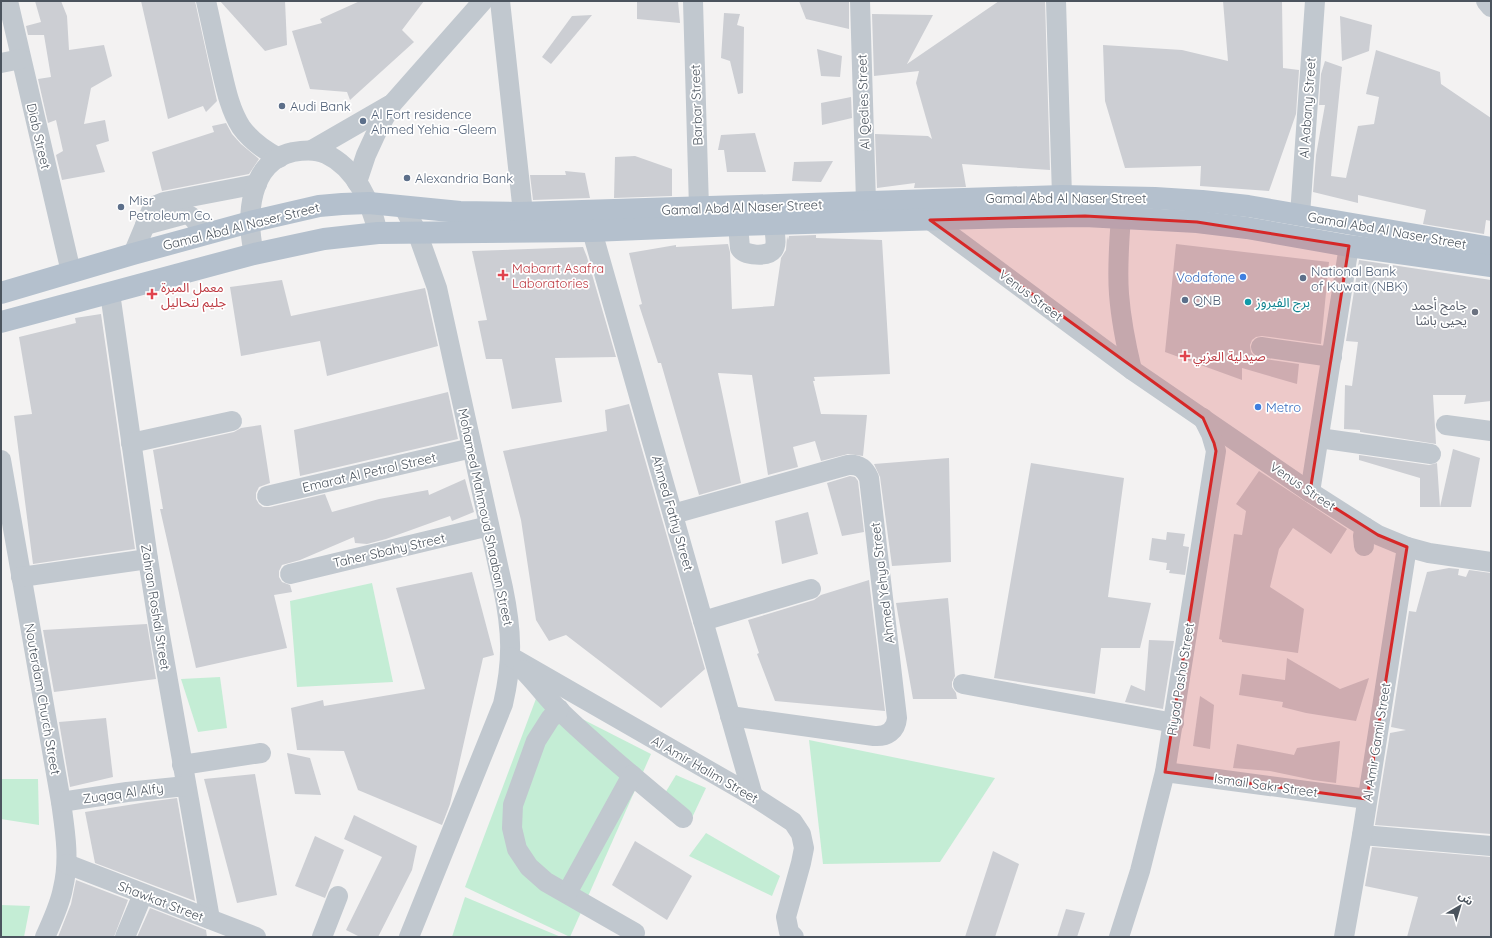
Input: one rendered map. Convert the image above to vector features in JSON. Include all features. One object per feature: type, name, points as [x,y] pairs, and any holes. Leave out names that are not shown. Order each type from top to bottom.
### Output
[{"type":"main road","name":"Gamal Abd Al Naser Street","points":[[1,294],[133,254],[250,222],[319,206],[342,204],[369,204],[460,212],[523,213],[1062,196],[1155,198],[1248,206],[1491,248]]},
{"type":"main road","name":"Gamal Abd Al Naser Street","points":[[1,322],[254,254],[324,239],[378,233],[592,231],[738,225],[1049,216],[1121,217],[1197,222],[1240,227],[1349,246],[1491,266]]},
{"type":"street","name":"Diab Street","points":[[8,1],[71,272]]},
{"type":"street","points":[[206,1],[224,83],[234,114],[242,128],[252,140],[264,150],[279,158]]},
{"type":"street","points":[[357,182],[366,155],[392,104],[483,1]]},
{"type":"street","points":[[500,1],[523,213]]},
{"type":"street","name":"Barbar Street","points":[[693,1],[699,208]]},
{"type":"street","name":"Al Qedies Street","points":[[860,1],[866,202]]},
{"type":"street","points":[[1056,1],[1062,196]]},
{"type":"street","name":"Al Aabany Street","points":[[1300,215],[1315,1]]},
{"type":"street","points":[[1486,1],[1491,7]]},
{"type":"street","points":[[1,63],[21,59]]},
{"type":"street","points":[[312,150],[392,104]]},
{"type":"street","points":[[254,254],[250,238],[250,222],[251,206],[257,184],[269,164],[294,152],[312,150],[325,154],[348,170],[357,182],[369,204],[375,218],[378,233]]},
{"type":"street","points":[[133,254],[154,206],[257,184]]},
{"type":"street","name":"Mohamed Mahmoud Shaaban Street","points":[[404,208],[417,232],[436,288],[508,611],[511,634],[511,657],[503,704],[409,937]]},
{"type":"street","points":[[145,226],[186,214],[195,219],[202,235]]},
{"type":"street","points":[[1121,217],[1118,256],[1119,294],[1123,332],[1132,370]]},
{"type":"street","name":"Venus Street","points":[[930,220],[1132,370],[1310,492],[1364,536],[1378,535],[1407,547],[1429,553],[1491,562]]},
{"type":"street","points":[[738,225],[740,248],[742,251],[747,254],[769,254],[773,250],[775,243],[774,224]]},
{"type":"street","name":"Ahmed Fathy Street","points":[[592,231],[753,796]]},
{"type":"street","points":[[1310,492],[1349,246]]},
{"type":"street","name":"Zahran Roshdi Street","points":[[110,293],[148,559],[182,765],[210,919]]},
{"type":"street","points":[[1261,347],[1332,357]]},
{"type":"street","name":"Riyad Pasha Street","points":[[1119,937],[1140,872],[1165,772],[1174,723],[1216,451],[1212,434],[1203,418]]},
{"type":"street","points":[[131,443],[232,421]]},
{"type":"street","points":[[1446,425],[1491,431]]},
{"type":"street","points":[[1319,438],[1431,454]]},
{"type":"street","name":"Emarat Al Petrol Street","points":[[267,496],[472,448]]},
{"type":"street","name":"Nouterdam Church Street","points":[[1,460],[61,802],[66,843],[66,864],[63,888],[56,911],[45,937]]},
{"type":"street","name":"Ahmed Yehya Street","points":[[673,514],[848,465],[859,466],[867,473],[869,478],[897,718],[894,728],[885,736],[880,737],[730,716]]},
{"type":"street","name":"Taher Sbahy Street","points":[[290,574],[489,526]]},
{"type":"street","name":"Al Amir Gamil Street","points":[[1344,937],[1368,799],[1407,547]]},
{"type":"street","points":[[21,577],[148,559]]},
{"type":"street","points":[[703,621],[810,589]]},
{"type":"street","points":[[511,657],[559,709],[607,754],[683,818]]},
{"type":"street","name":"Al Amir Halim Street","points":[[511,657],[753,796],[793,822],[801,834],[804,848],[786,917],[789,932],[794,937]]},
{"type":"street","points":[[963,684],[1174,723]]},
{"type":"street","points":[[559,709],[542,730],[530,753],[513,806],[512,828],[518,849],[529,868],[546,882],[635,933]]},
{"type":"street","points":[[182,765],[261,753]]},
{"type":"street","name":"Ismail Sakr Street","points":[[1165,772],[1368,799]]},
{"type":"street","points":[[567,893],[632,775]]},
{"type":"street","name":"Zuqaq Al Alfy","points":[[61,802],[127,792],[186,786]]},
{"type":"street","points":[[1362,835],[1491,846]]},
{"type":"street","name":"Shawkat Street","points":[[66,864],[256,937]]},
{"type":"street","points":[[125,937],[143,894]]},
{"type":"street","points":[[322,937],[338,896]]},
{"type":"highlighted area","points":[[1085,216],[1197,222],[1349,246],[1310,492],[1378,535],[1407,547],[1367,799],[1165,772],[1216,451],[1214,443],[1203,418],[930,220]]},
{"type":"green space","points":[[372,583],[393,682],[297,687],[290,601]]},
{"type":"green space","points":[[220,677],[227,728],[198,732],[181,679]]},
{"type":"green space","points":[[537,696],[651,754],[570,937],[465,887]]},
{"type":"green space","points":[[809,740],[995,778],[940,862],[823,864]]},
{"type":"green space","points":[[676,775],[706,788],[689,824],[656,808]]},
{"type":"green space","points":[[1,779],[38,779],[39,825],[1,819]]},
{"type":"green space","points":[[706,833],[780,876],[772,896],[689,856]]},
{"type":"green space","points":[[465,897],[561,937],[452,937]]},
{"type":"green space","points":[[1,905],[30,906],[24,937],[1,937]]},
{"type":"building","points":[[35,1],[61,1],[67,16],[69,50],[104,45],[112,76],[91,88],[84,124],[105,120],[109,141],[96,145],[105,172],[62,180],[56,155],[63,151],[56,120],[48,123],[38,79],[51,77],[44,35],[28,35],[26,26],[41,22]]},
{"type":"building","points":[[141,1],[195,1],[217,101],[206,112],[203,106],[168,119]]},
{"type":"building","points":[[220,1],[285,1],[287,45],[265,51]]},
{"type":"building","points":[[360,1],[424,1],[402,30],[414,42],[350,100],[347,92],[310,89],[292,31],[322,23],[320,19]]},
{"type":"building","points":[[637,1],[678,1],[680,23],[637,19]]},
{"type":"building","points":[[799,1],[849,1],[849,29],[806,19]]},
{"type":"building","points":[[999,1],[1045,1],[1050,170],[962,164],[966,187],[914,188],[915,183],[877,188],[875,134],[928,136],[932,139],[916,83],[919,71],[874,76],[872,14],[933,15],[907,64]]},
{"type":"building","points":[[1223,1],[1282,1],[1283,68],[1299,70],[1296,114],[1269,191],[1200,186],[1201,166],[1125,168],[1105,101],[1103,45],[1182,50],[1228,61]]},
{"type":"building","points":[[724,13],[740,14],[737,25],[744,27],[743,93],[738,94],[730,61],[721,58]]},
{"type":"building","points":[[592,15],[551,64],[542,57],[572,16]]},
{"type":"building","points":[[1340,16],[1372,25],[1369,51],[1342,61]]},
{"type":"building","points":[[817,49],[842,56],[840,77],[821,76]]},
{"type":"building","points":[[1376,50],[1440,72],[1441,84],[1491,118],[1491,221],[1486,220],[1484,234],[1423,224],[1426,210],[1358,195],[1358,203],[1313,192],[1316,155],[1325,105],[1319,105],[1321,74],[1325,61],[1342,67],[1331,176],[1346,178],[1358,126],[1374,124],[1379,97],[1366,94]]},
{"type":"building","points":[[851,97],[852,118],[822,125],[821,103]]},
{"type":"building","points":[[226,123],[232,134],[241,144],[259,159],[249,174],[162,191],[152,152],[214,132],[212,126]]},
{"type":"building","points":[[755,133],[766,172],[727,172],[724,150],[718,150],[721,135]]},
{"type":"building","points":[[635,156],[672,169],[672,196],[614,198],[615,157]]},
{"type":"building","points":[[833,161],[821,182],[792,181],[794,162]]},
{"type":"building","points":[[565,171],[585,173],[590,198],[533,200],[530,175],[566,175]]},
{"type":"building","points":[[816,235],[816,238],[882,240],[890,374],[814,377],[815,381],[813,381],[821,414],[867,415],[863,456],[848,454],[821,461],[815,441],[793,447],[798,467],[768,475],[752,375],[718,373],[741,483],[699,495],[661,363],[658,363],[639,305],[642,304],[629,253],[676,245],[676,247],[728,244],[730,252],[732,309],[774,306],[781,258],[786,250],[787,236],[788,240],[789,236]]},
{"type":"building","name":"برج الفيروز","points":[[1176,244],[1329,262],[1321,344],[1262,336],[1256,337],[1252,340],[1250,345],[1251,352],[1254,356],[1259,358],[1299,364],[1297,384],[1242,368],[1242,380],[1165,352]]},
{"type":"building","points":[[583,247],[616,357],[555,358],[562,402],[512,409],[502,359],[486,359],[478,321],[487,320],[472,251]]},
{"type":"building","points":[[1359,260],[1491,280],[1491,401],[1464,404],[1466,395],[1433,395],[1436,444],[1360,432],[1360,430],[1344,429],[1345,385],[1352,386],[1358,342],[1346,341]]},
{"type":"building","points":[[282,280],[291,316],[425,288],[438,346],[327,376],[320,341],[241,356],[230,287]]},
{"type":"building","points":[[101,314],[135,549],[33,564],[14,416],[32,414],[19,337],[76,323],[75,318]]},
{"type":"building","points":[[448,392],[458,439],[300,476],[294,430]]},
{"type":"building","points":[[629,404],[705,669],[661,708],[566,635],[549,641],[536,620],[521,520],[503,451],[607,431],[605,410]]},
{"type":"building","points":[[261,425],[270,483],[259,487],[256,493],[256,499],[263,507],[270,507],[325,494],[332,512],[379,499],[428,490],[429,495],[465,479],[474,512],[452,521],[450,516],[386,539],[367,544],[355,543],[354,537],[300,560],[282,565],[279,571],[279,577],[282,582],[290,585],[292,592],[274,595],[287,648],[196,668],[160,509],[163,509],[153,450],[234,432],[241,428]]},
{"type":"building","points":[[1453,449],[1480,458],[1471,507],[1440,507]]},
{"type":"building","points":[[1359,455],[1429,465],[1437,463],[1440,507],[1420,507],[1420,478],[1359,460]]},
{"type":"building","points":[[949,458],[951,562],[892,566],[880,477],[874,464]]},
{"type":"building","points":[[1031,463],[1124,478],[1108,597],[1151,603],[1140,648],[1101,648],[1095,694],[994,678]]},
{"type":"building","points":[[1259,471],[1347,529],[1331,554],[1293,528],[1279,549],[1270,587],[1304,609],[1298,653],[1222,642],[1222,640],[1219,639],[1234,534],[1242,535],[1246,511],[1236,504]]},
{"type":"building","points":[[850,476],[855,477],[858,481],[864,532],[842,536],[827,483]]},
{"type":"building","points":[[808,512],[818,554],[782,564],[775,521]]},
{"type":"building","points":[[1167,532],[1185,534],[1183,546],[1189,547],[1185,575],[1169,573],[1170,570],[1166,570],[1167,563],[1149,560],[1152,538],[1166,540]]},
{"type":"building","points":[[1449,568],[1459,569],[1458,575],[1466,577],[1469,570],[1491,573],[1491,834],[1375,825],[1390,733],[1406,730],[1391,727],[1409,611],[1416,612],[1427,572]]},
{"type":"building","points":[[472,572],[494,655],[483,658],[450,804],[442,825],[358,790],[344,751],[297,750],[291,708],[323,700],[324,706],[425,689],[396,588]]},
{"type":"building","points":[[869,580],[885,711],[775,701],[757,654],[759,653],[748,620],[814,600],[821,595]]},
{"type":"building","points":[[948,598],[955,676],[952,682],[952,687],[956,693],[957,699],[913,699],[896,603]]},
{"type":"building","points":[[147,624],[156,679],[54,692],[43,630]]},
{"type":"building","points":[[1149,640],[1174,641],[1163,709],[1125,702],[1131,685],[1145,691]]},
{"type":"building","points":[[1287,658],[1340,689],[1369,678],[1356,721],[1306,713],[1282,707],[1283,702],[1239,695],[1242,674],[1285,680]]},
{"type":"building","points":[[1200,696],[1214,705],[1210,749],[1193,746]]},
{"type":"building","points":[[106,718],[113,777],[70,787],[59,722]]},
{"type":"building","points":[[1340,741],[1336,783],[1270,771],[1233,768],[1237,744],[1294,755],[1297,748]]},
{"type":"building","points":[[287,753],[310,758],[321,795],[295,794]]},
{"type":"building","points":[[255,774],[277,895],[237,903],[204,779]]},
{"type":"building","points":[[177,798],[195,901],[95,863],[85,812]]},
{"type":"building","points":[[354,815],[417,846],[412,870],[378,937],[360,937],[346,930],[382,857],[344,839]]},
{"type":"building","points":[[315,836],[344,850],[325,898],[295,886]]},
{"type":"building","points":[[635,841],[692,876],[667,920],[612,885]]},
{"type":"building","points":[[1372,847],[1491,857],[1491,937],[1407,937],[1418,897],[1365,886]]},
{"type":"building","points":[[993,851],[1019,864],[995,937],[965,937]]},
{"type":"building","points":[[76,880],[128,900],[114,937],[58,937],[71,904]]},
{"type":"building","points":[[150,908],[206,930],[207,937],[137,937]]},
{"type":"building","points":[[1066,909],[1085,913],[1077,937],[1057,937]]},
{"type":"place","name":"Audi Bank","points":[[282,106]]},
{"type":"place","name":"Al Fort residence Ahmed Yehia -Gleem","points":[[363,121]]},
{"type":"place","name":"Alexandria Bank","points":[[407,178]]},
{"type":"place","name":"Misr Petroleum Co.","points":[[121,207]]},
{"type":"place","name":"Mabarrt Asafra Laboratories","points":[[503,275]]},
{"type":"place","name":"Vodafone","points":[[1243,277]]},
{"type":"place","name":"National Bank of Kuwait (NBK)","points":[[1303,278]]},
{"type":"place","name":"معمل المبرة جليم لتحاليل","points":[[152,294]]},
{"type":"place","name":"QNB","points":[[1185,300]]},
{"type":"place","name":"برج الفيروز","points":[[1248,302]]},
{"type":"place","name":"جامح أحمد يحيى باشا","points":[[1475,312]]},
{"type":"place","name":"صيدلية العزبي","points":[[1185,356]]},
{"type":"place","name":"Metro","points":[[1258,407]]}]
